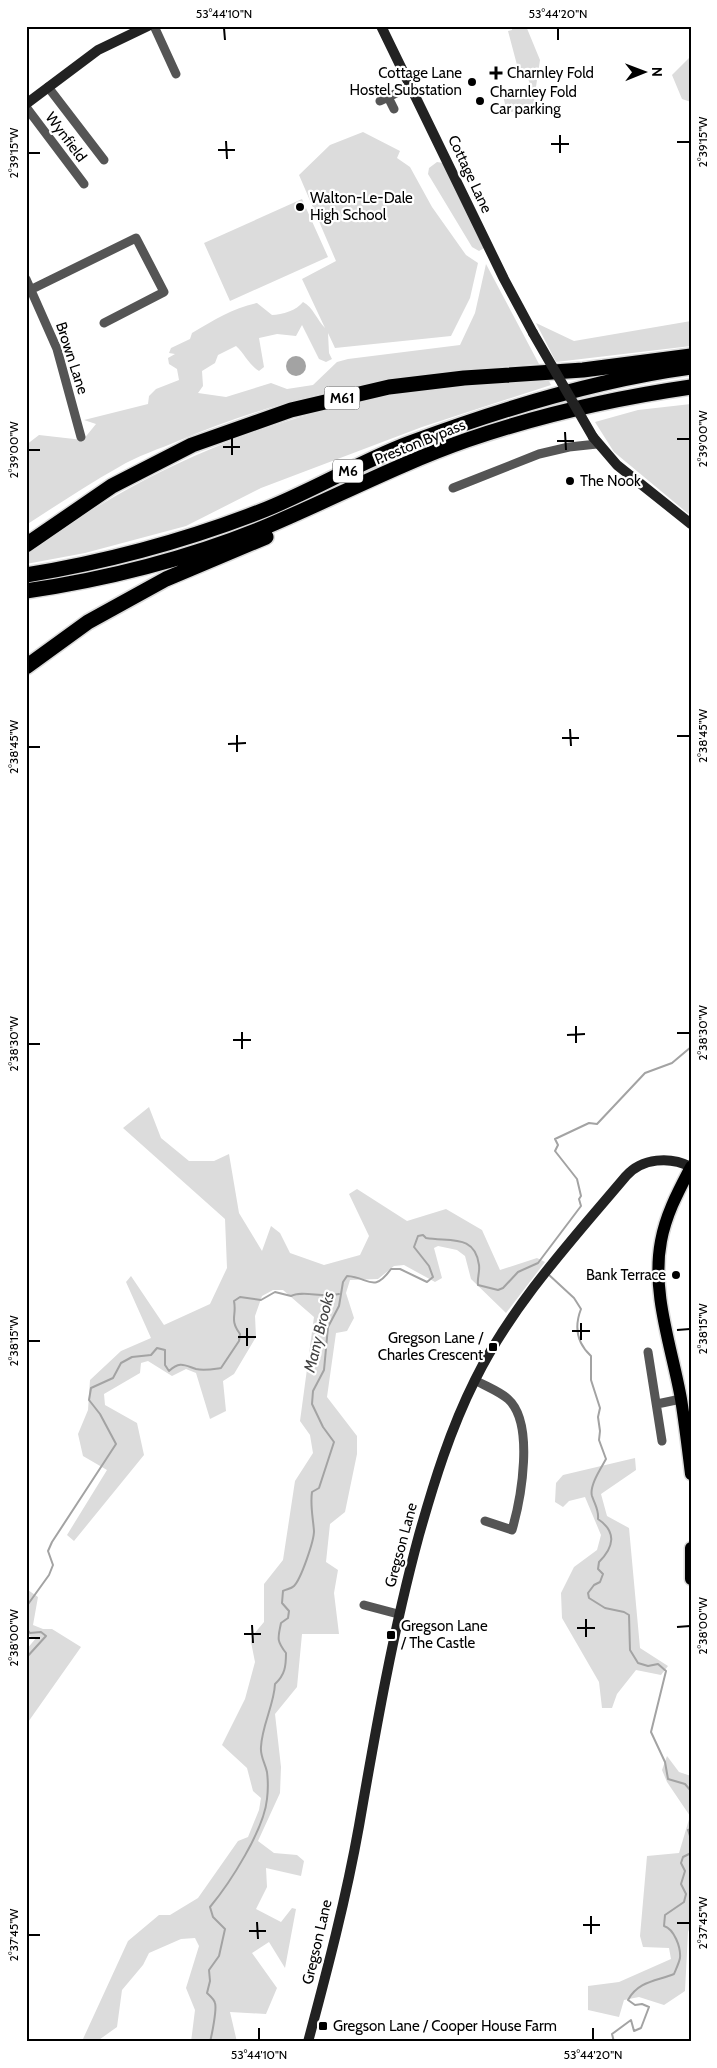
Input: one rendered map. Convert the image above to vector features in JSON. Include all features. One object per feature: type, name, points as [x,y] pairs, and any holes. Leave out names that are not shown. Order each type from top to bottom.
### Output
[{"type":"highway","name":"M61","points":[[26,545],[112,486],[184,449],[291,410],[389,387],[464,378],[583,370],[691,356]]},
{"type":"highway","name":"Preston Bypass","points":[[26,575],[94,563],[177,540],[260,512],[408,444],[516,406],[596,385],[691,367]]},
{"type":"highway","name":"Preston Bypass","points":[[26,591],[121,573],[202,551],[311,508],[439,451],[553,414],[628,396],[691,387]]},
{"type":"highway","points":[[26,667],[88,622],[166,579],[341,504],[439,451]]},
{"type":"main road","points":[[691,1167],[668,1209],[660,1242],[659,1273],[661,1304],[681,1400],[691,1474]]},
{"type":"main road","points":[[691,1548],[691,1578]]},
{"type":"street","points":[[26,105],[98,50],[148,26]]},
{"type":"street","points":[[154,26],[176,74]]},
{"type":"street","name":"Cottage Lane","points":[[382,26],[504,279],[595,441],[617,465],[691,524]]},
{"type":"street","points":[[394,109],[384,99],[411,86]]},
{"type":"street","points":[[48,87],[104,160]]},
{"type":"street","name":"Wynfield","points":[[26,105],[84,184]]},
{"type":"street","points":[[29,291],[136,238],[164,292],[104,323]]},
{"type":"street","name":"Brown Lane","points":[[26,279],[29,291],[57,349],[81,436]]},
{"type":"street","points":[[453,488],[539,454],[595,441]]},
{"type":"street","name":"Gregson Lane","points":[[308,2042],[326,1974],[358,1829],[388,1656],[430,1497],[446,1446],[475,1380],[534,1288],[633,1168],[645,1162],[665,1161],[691,1167]]},
{"type":"street","points":[[648,1352],[662,1441]]},
{"type":"street","points":[[475,1380],[509,1399],[517,1411],[524,1464],[521,1500],[512,1530],[485,1521]]},
{"type":"street","points":[[656,1404],[681,1400]]},
{"type":"street","points":[[364,1605],[398,1614]]},
{"type":"shaded area","points":[[512,26],[526,26],[540,60],[533,107],[507,113],[503,95],[531,89],[528,78],[521,80],[508,31],[512,30]]},
{"type":"shaded area","points":[[691,56],[691,102],[682,99],[672,75]]},
{"type":"shaded area","points":[[363,132],[400,151],[397,158],[410,167],[432,207],[466,255],[478,263],[470,298],[451,336],[335,348],[328,333],[329,353],[332,359],[326,362],[319,359],[302,325],[296,336],[277,334],[259,338],[264,367],[259,371],[252,366],[236,346],[218,355],[215,363],[202,371],[203,386],[198,393],[226,397],[271,383],[287,389],[313,385],[337,362],[348,359],[460,345],[475,313],[486,264],[539,364],[446,372],[400,379],[310,397],[266,409],[133,459],[26,525],[26,445],[39,435],[83,440],[96,424],[84,420],[148,404],[149,396],[156,389],[179,380],[177,369],[169,364],[168,358],[175,354],[169,353],[171,348],[190,339],[192,333],[232,311],[257,303],[272,315],[289,312],[303,302],[310,307],[325,328],[302,279],[336,261],[299,175],[330,145]]},
{"type":"shaded area","points":[[437,162],[443,163],[484,248],[479,251],[472,247],[428,174],[429,168]]},
{"type":"shaded area","points":[[302,199],[328,257],[230,301],[204,243]]},
{"type":"shaded area","points":[[691,321],[691,346],[556,362],[536,323],[574,341]]},
{"type":"shaded area","points":[[296,356],[303,359],[306,366],[303,373],[296,376],[289,373],[286,366],[289,359]]},
{"type":"shaded area","points":[[548,379],[551,385],[422,427],[261,488],[186,526],[85,553],[26,564],[26,555],[120,493],[220,445],[272,426],[325,410],[380,397],[435,388]]},
{"type":"shaded area","points":[[691,404],[691,516],[614,452],[595,422],[638,410]]},
{"type":"shaded area","points":[[149,1107],[161,1138],[189,1161],[214,1161],[229,1154],[239,1213],[262,1251],[271,1226],[280,1233],[290,1253],[324,1265],[360,1255],[369,1236],[349,1194],[357,1189],[407,1221],[446,1209],[482,1230],[500,1270],[537,1258],[545,1262],[506,1313],[471,1279],[465,1256],[457,1250],[438,1246],[434,1248],[442,1278],[435,1282],[404,1265],[394,1266],[378,1279],[350,1280],[346,1293],[354,1318],[347,1331],[336,1333],[327,1397],[357,1436],[357,1454],[345,1512],[330,1524],[326,1562],[338,1570],[334,1593],[339,1634],[302,1634],[297,1687],[275,1714],[281,1767],[280,1793],[258,1841],[274,1853],[297,1855],[304,1861],[301,1876],[266,1868],[267,1887],[256,1909],[281,1922],[292,1908],[296,1909],[285,1968],[269,1942],[252,1953],[277,1988],[266,2014],[230,2012],[237,2042],[191,2042],[195,2010],[186,1988],[199,1946],[195,1938],[181,1939],[149,1953],[143,1965],[122,1990],[117,2027],[96,2042],[84,2042],[83,2039],[128,1941],[159,1915],[170,1915],[198,1898],[238,1841],[248,1837],[259,1810],[261,1798],[253,1791],[247,1768],[222,1745],[245,1699],[255,1662],[251,1642],[254,1634],[264,1622],[264,1584],[283,1560],[295,1481],[313,1453],[310,1435],[300,1421],[314,1317],[283,1290],[273,1290],[262,1296],[255,1316],[256,1337],[234,1374],[223,1381],[226,1411],[210,1419],[196,1373],[186,1369],[172,1376],[148,1361],[141,1363],[140,1373],[104,1394],[105,1405],[137,1423],[144,1455],[74,1541],[67,1535],[107,1470],[83,1456],[78,1434],[88,1410],[90,1380],[121,1351],[151,1338],[126,1282],[131,1276],[164,1325],[210,1304],[227,1268],[225,1219],[123,1128]]},
{"type":"shaded area","points":[[635,1458],[636,1470],[601,1494],[607,1516],[629,1528],[640,1648],[668,1666],[661,1675],[636,1670],[617,1694],[612,1708],[602,1708],[599,1682],[562,1618],[561,1593],[574,1567],[597,1550],[601,1535],[585,1497],[569,1501],[563,1507],[555,1502],[556,1483],[563,1475]]},
{"type":"shaded area","points":[[28,1590],[38,1597],[33,1625],[43,1629],[52,1629],[81,1647],[26,1725],[26,1650],[37,1637],[31,1637],[26,1633]]},
{"type":"shaded area","points":[[667,1756],[679,1772],[691,1776],[691,1924],[688,1932],[685,1991],[664,2005],[639,1997],[624,2000],[619,2017],[588,2010],[588,1986],[619,1982],[671,1959],[669,1948],[643,1947],[640,1936],[647,1856],[679,1853],[690,1816],[667,1782],[662,1770]]},
{"type":"waterway","name":"Many Brooks","points":[[210,2042],[215,2003],[207,1993],[210,1981],[209,1970],[219,1956],[225,1929],[213,1917],[210,1907],[245,1856],[265,1812],[268,1778],[261,1747],[263,1731],[273,1700],[275,1684],[283,1674],[285,1666],[286,1653],[281,1645],[279,1632],[281,1623],[288,1618],[289,1611],[282,1603],[283,1591],[294,1586],[307,1560],[314,1531],[311,1507],[312,1492],[319,1488],[334,1442],[323,1427],[312,1404],[313,1391],[324,1370],[328,1327],[339,1306],[343,1282],[347,1276],[370,1282],[380,1281],[391,1269],[400,1269],[427,1282],[433,1277],[429,1266],[414,1247],[418,1236],[423,1235],[426,1238],[460,1241],[467,1244],[477,1255],[479,1268],[478,1285],[498,1290],[503,1288],[518,1272],[538,1263],[581,1206],[577,1179],[555,1151],[558,1145],[555,1139],[589,1123],[597,1124],[645,1073],[672,1063],[691,1047]]},
{"type":"waterway","points":[[548,1274],[574,1298],[581,1309],[577,1328],[578,1334],[583,1346],[591,1356],[591,1380],[600,1408],[598,1417],[599,1440],[606,1459],[592,1487],[592,1496],[598,1519],[608,1529],[611,1534],[611,1540],[608,1551],[599,1562],[598,1569],[603,1574],[600,1582],[594,1585],[588,1593],[589,1598],[605,1608],[629,1615],[630,1650],[638,1663],[648,1666],[658,1664],[666,1671],[651,1732],[665,1762],[668,1779],[685,1784],[691,1791]]},
{"type":"waterway","points":[[26,1607],[49,1575],[53,1565],[48,1551],[52,1542],[116,1444],[100,1414],[89,1400],[91,1388],[113,1378],[121,1363],[132,1357],[151,1355],[157,1348],[165,1350],[165,1365],[169,1371],[179,1365],[202,1370],[221,1368],[239,1341],[240,1334],[234,1321],[234,1301],[240,1297],[261,1300],[275,1292],[291,1296],[296,1294],[339,1294]]},
{"type":"waterway","points":[[26,1628],[30,1633],[41,1632],[46,1636],[26,1658]]},
{"type":"waterway","points":[[691,1829],[688,1830],[691,1839]]},
{"type":"waterway","points":[[614,2042],[612,2034],[631,2020],[634,2031],[641,2028],[649,2007],[642,2004],[635,2005],[628,2000],[632,1994],[648,1982],[674,1974],[680,1958],[679,1949],[674,1935],[664,1926],[665,1915],[684,1902],[686,1894],[681,1884],[685,1871],[681,1863],[683,1857],[691,1853]]},
{"type":"place","name":"Charnley Fold","points":[[496,73]]},
{"type":"place","name":"Cottage Lane Hostel Substation","points":[[472,82]]},
{"type":"place","name":"Charnley Fold Car parking","points":[[480,101]]},
{"type":"place","name":"Walton-Le-Dale High School","points":[[300,207]]},
{"type":"place","name":"The Nook","points":[[570,481]]},
{"type":"place","name":"Bank Terrace","points":[[676,1275]]},
{"type":"place","name":"Gregson Lane / Charles Crescent","points":[[493,1347]]},
{"type":"place","name":"Gregson Lane / The Castle","points":[[391,1635]]},
{"type":"place","name":"Gregson Lane / Cooper House Farm","points":[[323,2026]]}]
